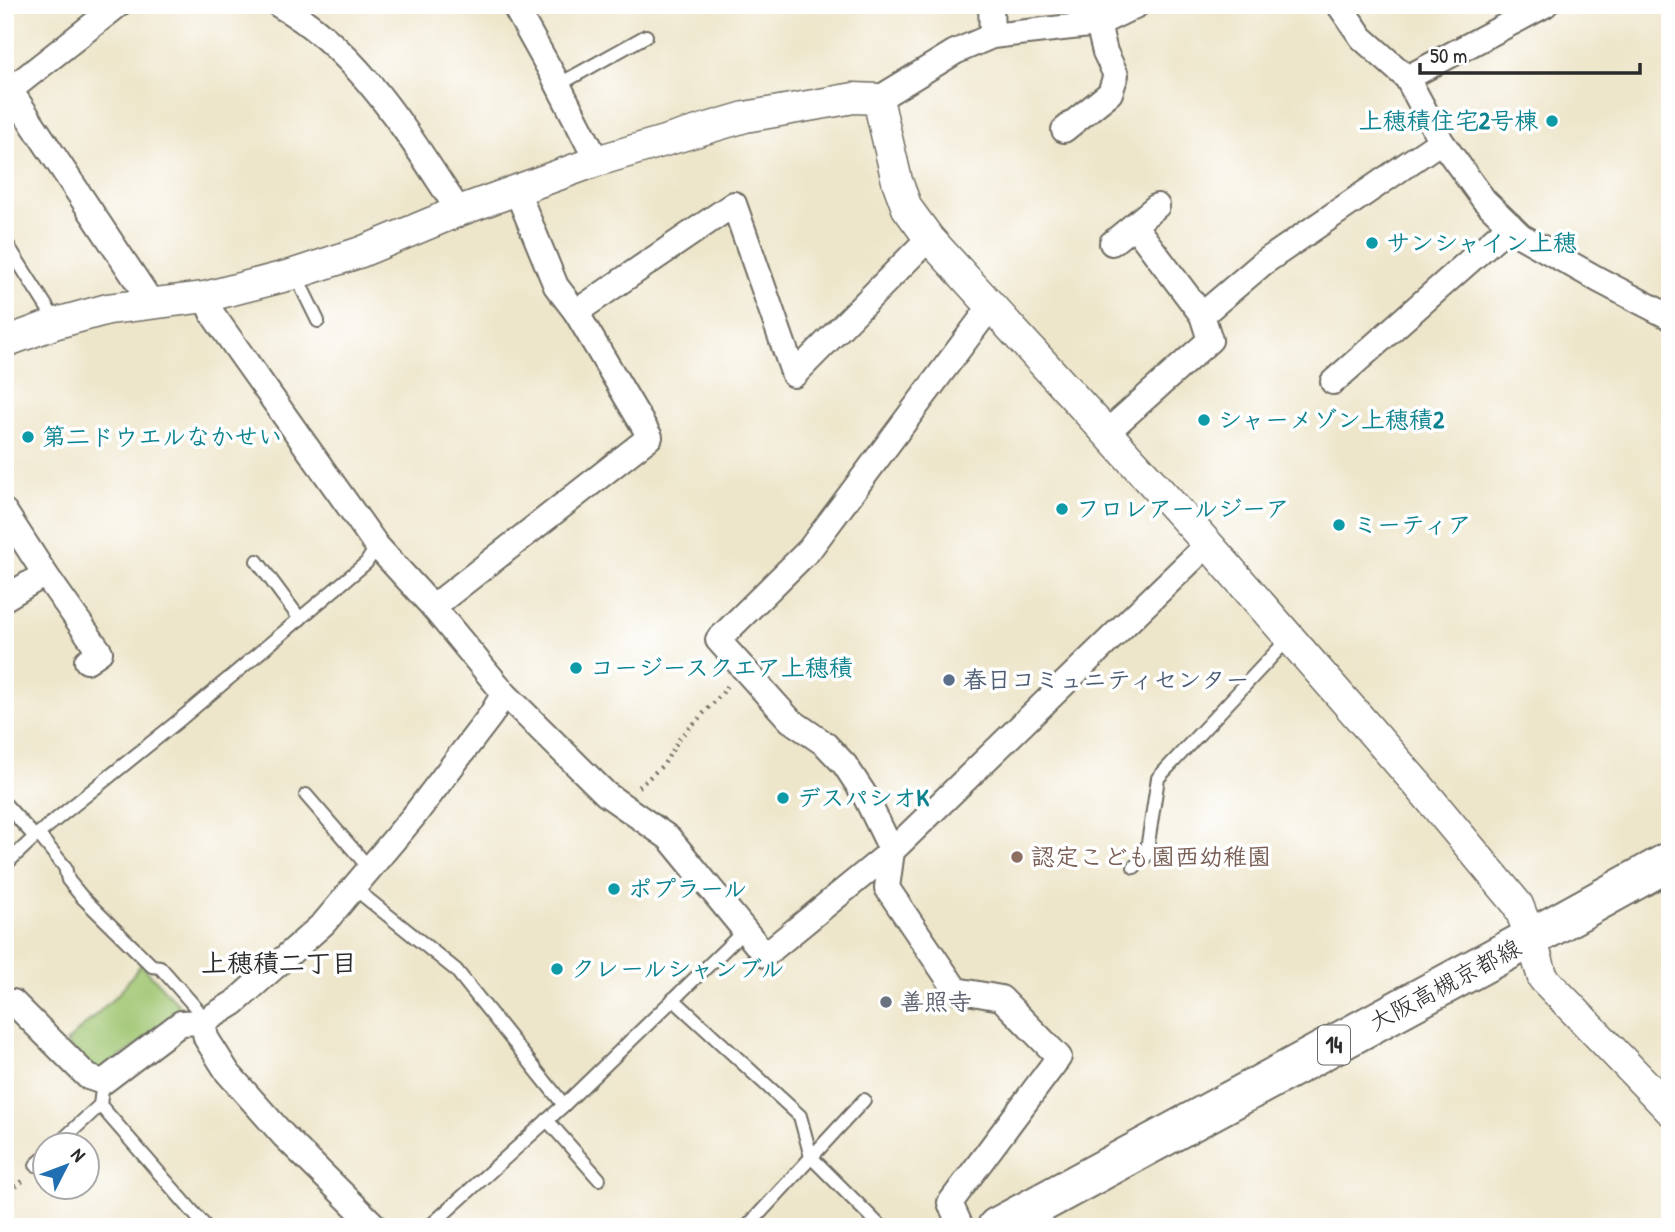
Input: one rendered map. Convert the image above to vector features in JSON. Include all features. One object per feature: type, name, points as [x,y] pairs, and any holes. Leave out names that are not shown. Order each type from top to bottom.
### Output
[{"type":"main road","name":"大阪高槻京都線","points":[[997,1227],[1531,939],[1670,861]]},
{"type":"street","points":[[118,5],[8,88],[152,302]]},
{"type":"street","points":[[279,5],[295,14],[344,53],[388,104],[460,211]]},
{"type":"street","points":[[514,5],[597,161]]},
{"type":"street","points":[[991,5],[992,36]]},
{"type":"street","points":[[5,342],[57,323],[108,309],[205,297],[294,274],[361,252],[516,189],[597,161],[745,117],[854,98],[878,99],[955,52],[992,36],[1098,24],[1138,5]]},
{"type":"street","points":[[1339,5],[1362,38],[1408,78],[1441,141],[1484,200],[1521,236],[1670,317]]},
{"type":"street","points":[[1408,78],[1545,5]]},
{"type":"street","points":[[1064,130],[1110,93],[1116,75],[1105,52],[1098,24]]},
{"type":"street","points":[[878,99],[897,181],[907,208],[929,238],[1208,544],[1418,785],[1518,905],[1543,978],[1670,1110]]},
{"type":"street","points":[[1202,315],[1263,262],[1441,141]]},
{"type":"street","points":[[433,607],[649,437],[576,312],[556,286],[516,189]]},
{"type":"street","points":[[576,312],[734,204],[794,375],[929,238]]},
{"type":"street","points":[[1112,243],[1157,206]]},
{"type":"street","points":[[1107,432],[1210,340],[1202,315],[1134,225]]},
{"type":"street","points":[[1333,382],[1510,225]]},
{"type":"street","points":[[205,297],[213,315],[377,546],[433,607],[504,693],[606,793],[669,838],[765,955],[892,851],[1208,544]]},
{"type":"street","points":[[961,1227],[950,1203],[1059,1057],[1001,998],[956,990],[887,888],[892,851],[864,794],[845,765],[825,744],[790,720],[718,640],[809,550],[991,306]]},
{"type":"street","points":[[5,512],[100,652],[88,661]]},
{"type":"street","points":[[5,598],[45,574]]},
{"type":"street","points":[[5,1002],[13,1002],[102,1093],[181,1023],[203,1022],[234,1003],[324,923],[476,736],[504,693]]},
{"type":"street","points":[[203,1022],[206,1038],[228,1073],[284,1136],[376,1227]]},
{"type":"lane","points":[[558,85],[646,36]]},
{"type":"lane","points":[[5,241],[57,323]]},
{"type":"lane","points":[[294,274],[318,321]]},
{"type":"lane","points":[[5,865],[36,836],[366,563],[377,546]]},
{"type":"lane","points":[[257,561],[300,619]]},
{"type":"lane","points":[[1134,867],[1146,856],[1158,778],[1289,638]]},
{"type":"lane","points":[[306,795],[370,869]]},
{"type":"lane","points":[[5,804],[65,867],[68,880],[82,897],[152,966],[160,967],[197,1009],[203,1022]]},
{"type":"lane","points":[[354,888],[456,970],[564,1105]]},
{"type":"lane","points":[[429,1227],[564,1105],[745,930]]},
{"type":"lane","points":[[673,999],[800,1116],[811,1157],[881,1227]]},
{"type":"lane","points":[[70,1130],[102,1093],[206,1227]]},
{"type":"lane","points":[[747,1227],[864,1100]]},
{"type":"lane","points":[[547,1120],[599,1179]]},
{"type":"path","points":[[621,804],[664,764],[679,739],[722,695],[739,664]]},
{"type":"green space","points":[[141,964],[185,1012],[98,1072],[66,1043],[119,993]]},
{"type":"place","name":"上穂積住宅2号棟","points":[[1552,121]]},
{"type":"place","name":"サンシャイン上穂","points":[[1372,243]]},
{"type":"place","name":"シャーメゾン上穂積2","points":[[1204,420]]},
{"type":"place","name":"第二ドウエルなかせい","points":[[28,437]]},
{"type":"place","name":"フロレアールジーア","points":[[1062,509]]},
{"type":"place","name":"ミーティア","points":[[1339,525]]},
{"type":"place","name":"コージースクエア上穂積","points":[[576,668]]},
{"type":"place","name":"春日コミュニティセンター","points":[[949,680]]},
{"type":"place","name":"デスパシオK","points":[[783,798]]},
{"type":"place","name":"認定こども園西幼稚園","points":[[1017,857]]},
{"type":"place","name":"ポプラール","points":[[614,889]]},
{"type":"place","name":"クレールシャンブル","points":[[557,969]]},
{"type":"place","name":"善照寺","points":[[886,1002]]},
{"type":"district","name":"上穂積二丁目","points":[[279,963]]}]
